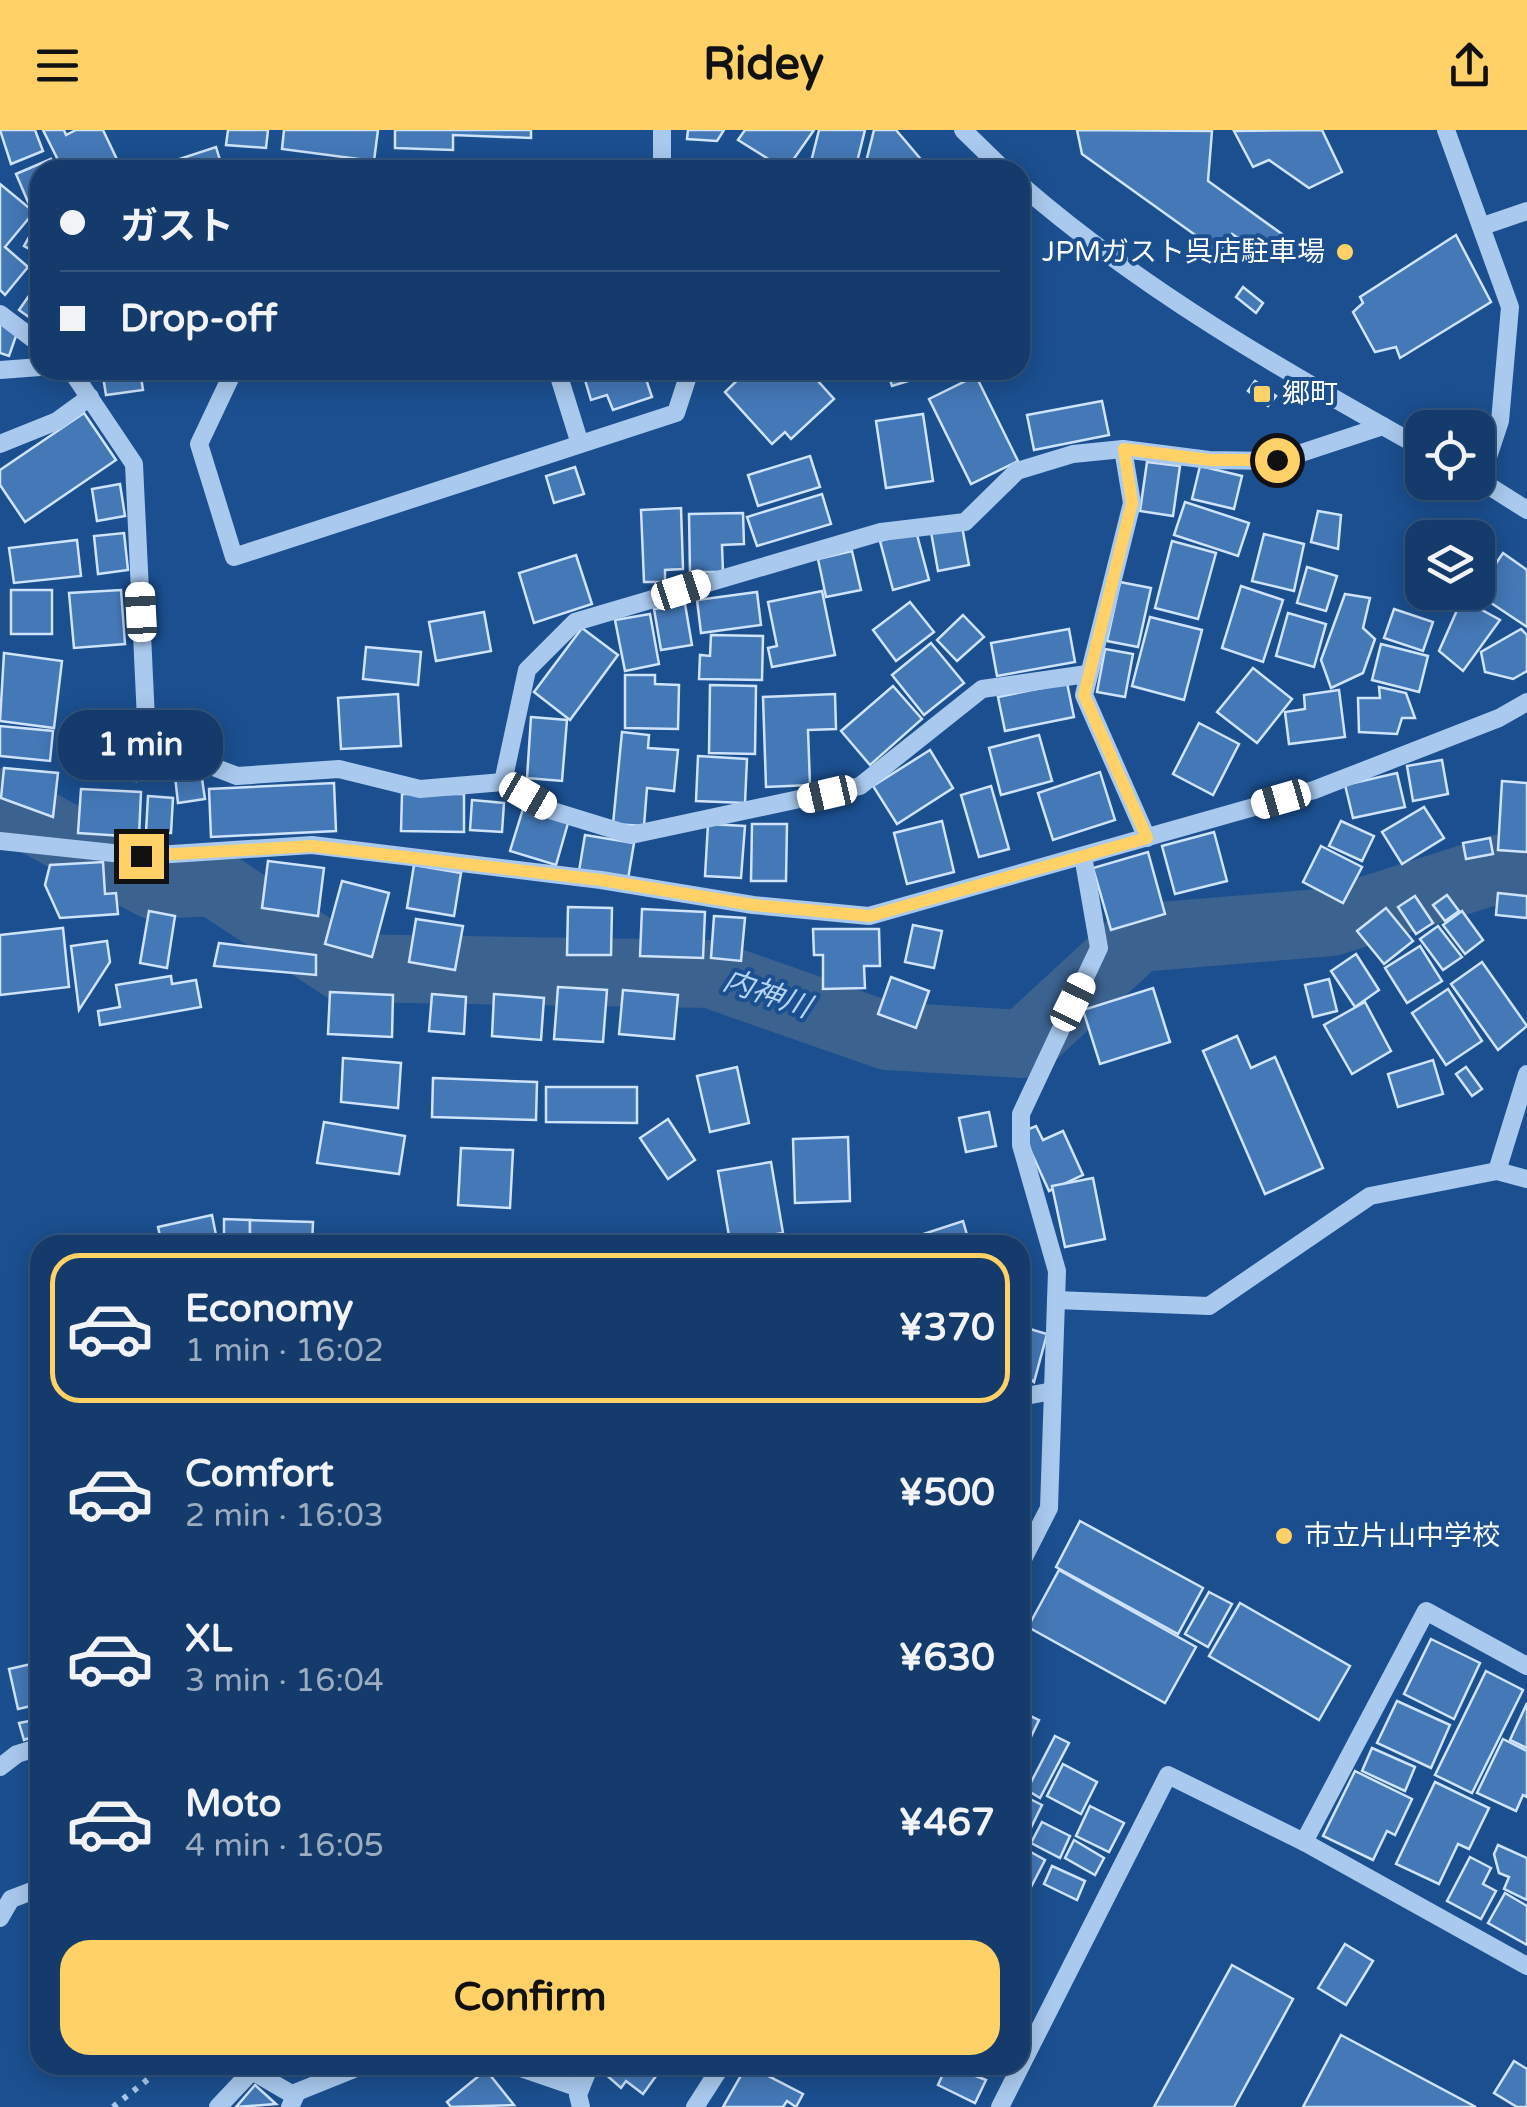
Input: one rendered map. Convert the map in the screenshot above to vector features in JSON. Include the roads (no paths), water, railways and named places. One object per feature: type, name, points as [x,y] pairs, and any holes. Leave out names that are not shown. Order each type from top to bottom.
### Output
[{"type":"street","points":[[662,130],[662,160]]},
{"type":"street","points":[[1446,130],[1510,307],[1500,420],[1495,434]]},
{"type":"street","points":[[969,132],[995,160]]},
{"type":"street","points":[[1030,193],[1076,233],[1183,306],[1321,394],[1405,438]]},
{"type":"street","points":[[1483,226],[1527,211]]},
{"type":"street","points":[[0,314],[30,336]]},
{"type":"street","points":[[0,370],[30,368]]},
{"type":"street","points":[[78,380],[134,464],[147,741],[237,776],[339,769],[420,789],[503,782],[554,811],[631,835],[860,786],[982,689],[1087,674]]},
{"type":"street","points":[[229,380],[199,444],[234,557],[676,413],[687,380]]},
{"type":"street","points":[[559,380],[580,444]]},
{"type":"street","points":[[0,444],[57,421],[90,397]]},
{"type":"street","points":[[503,782],[526,670],[575,622],[881,532],[965,522],[1017,471],[1073,454],[1124,449],[1210,460],[1277,460],[1383,426]]},
{"type":"street","points":[[1124,449],[1132,503],[1084,695],[1147,838]]},
{"type":"street","points":[[1495,490],[1527,510]]},
{"type":"street","points":[[0,840],[141,856],[312,846],[601,880],[753,905],[870,916],[1314,790],[1499,718],[1527,702]]},
{"type":"street","points":[[1030,1545],[1049,1508],[1057,1270],[1021,1145],[1021,1114],[1099,948],[1083,856]]},
{"type":"street","points":[[1496,1171],[1527,1074]]},
{"type":"street","points":[[1056,1300],[1210,1306],[1370,1196],[1496,1171],[1527,1179]]},
{"type":"street","points":[[1030,1396],[1053,1391]]},
{"type":"street","points":[[1304,1842],[1426,1611],[1527,1666]]},
{"type":"street","points":[[0,1767],[30,1752]]},
{"type":"street","points":[[1030,2048],[1168,1774],[1304,1842],[1527,1966]]},
{"type":"street","points":[[0,1918],[11,1899],[30,1892]]},
{"type":"street","points":[[218,2107],[248,2075]]},
{"type":"street","points":[[257,2075],[292,2101],[312,2084],[337,2075]]},
{"type":"street","points":[[533,2075],[580,2098]]},
{"type":"street","points":[[696,2107],[716,2075]]},
{"type":"street","points":[[1000,2107],[1016,2075]]},
{"type":"waterway","name":"内神川","points":[[0,802],[153,885],[213,882],[344,968],[710,974],[887,1036],[1023,1044],[1138,938],[1331,922],[1501,868],[1527,872]]},
{"type":"place","name":"JPMガスト呉店駐車場","points":[[1345,252]]},
{"type":"place","name":"郷町","points":[[1262,394]]},
{"type":"place","name":"市立片山中学校","points":[[1284,1536]]}]
